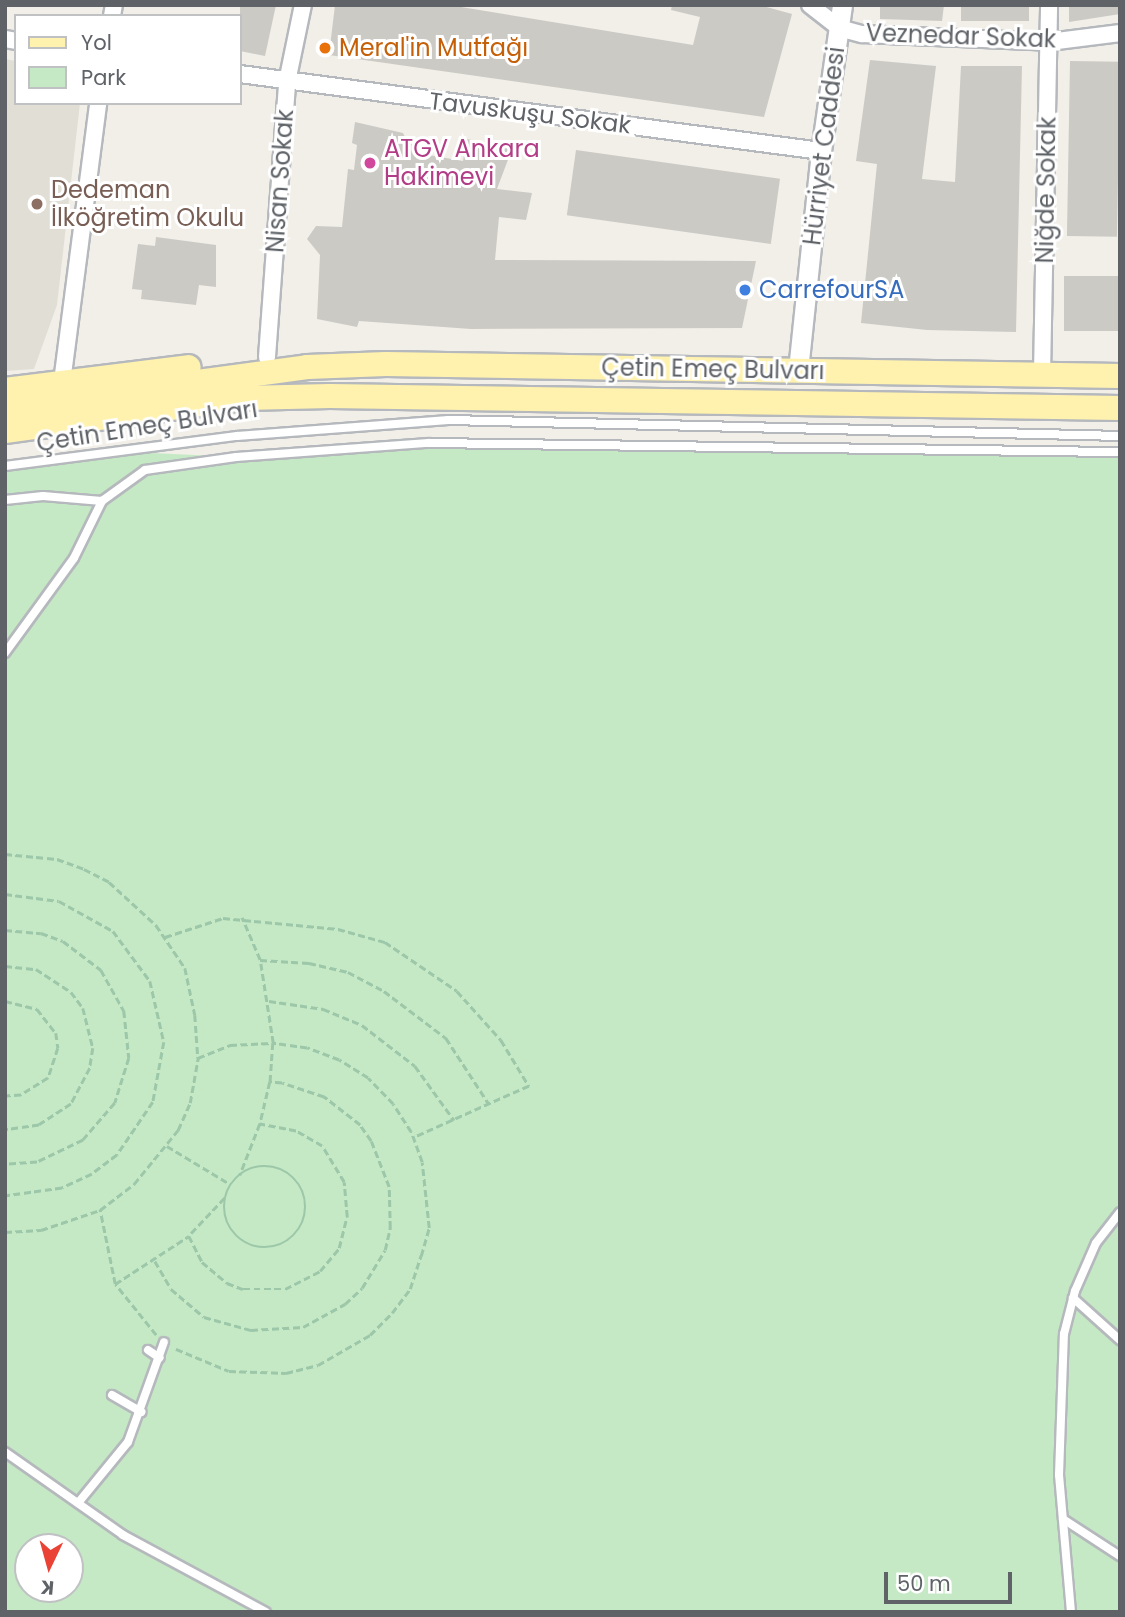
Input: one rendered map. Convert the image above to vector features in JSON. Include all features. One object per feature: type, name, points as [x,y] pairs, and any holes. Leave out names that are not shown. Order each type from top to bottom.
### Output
[{"type":"main road","name":"Çetin Emeç Bulvarı","points":[[5,390],[267,357],[307,367]]},
{"type":"main road","name":"Çetin Emeç Bulvarı","points":[[5,408],[307,367],[798,370],[1120,376]]},
{"type":"main road","name":"Çetin Emeç Bulvarı","points":[[5,448],[222,417],[330,396]]},
{"type":"main road","name":"Çetin Emeç Bulvarı","points":[[5,431],[244,398],[330,396],[1120,408]]},
{"type":"street","name":"Nisan Sokak","points":[[267,357],[287,82],[303,5]]},
{"type":"street","name":"Veznedar Sokak","points":[[810,5],[839,28],[862,34],[1049,42],[1120,33]]},
{"type":"street","name":"Hürriyet Caddesi","points":[[798,370],[821,151],[842,5]]},
{"type":"street","name":"Niğde Sokak","points":[[1042,374],[1049,5]]},
{"type":"street","name":"Tavuskuşu Sokak","points":[[242,74],[821,151]]},
{"type":"street","points":[[62,382],[98,105]]},
{"type":"lane","points":[[5,466],[237,436],[447,420],[1120,436]]},
{"type":"lane","points":[[5,653],[74,558],[102,501],[145,470],[236,457],[428,443],[1120,452]]},
{"type":"lane","points":[[5,500],[43,496],[102,501]]},
{"type":"lane","points":[[1071,1612],[1059,1475],[1064,1334],[1073,1298],[1096,1242],[1120,1212]]},
{"type":"lane","points":[[1073,1298],[1120,1340]]},
{"type":"lane","points":[[78,1503],[121,1451],[141,1412],[164,1342]]},
{"type":"lane","points":[[148,1350],[160,1358]]},
{"type":"lane","points":[[112,1395],[141,1412]]},
{"type":"lane","points":[[5,1452],[123,1535],[266,1612]]},
{"type":"lane","points":[[1063,1519],[1120,1556]]},
{"type":"path","points":[[5,854],[57,859],[109,882],[165,937],[185,968],[191,991],[198,1058],[190,1103],[167,1146],[134,1185],[100,1210],[41,1230],[5,1232]]},
{"type":"path","points":[[5,894],[59,901],[113,931],[150,981],[164,1042],[153,1102],[117,1155],[92,1174],[62,1188],[5,1195]]},
{"type":"path","points":[[165,937],[198,923],[242,918],[338,929],[386,942],[419,962],[479,1014],[529,1086],[413,1138]]},
{"type":"path","points":[[240,1175],[260,1124],[270,1082],[273,1043],[270,1001],[260,960],[242,918]]},
{"type":"path","points":[[5,930],[41,933],[84,953],[115,989],[129,1034],[125,1082],[102,1123],[61,1154],[37,1162],[5,1164]]},
{"type":"path","points":[[260,960],[309,963],[348,972],[384,991],[446,1038],[489,1104]]},
{"type":"path","points":[[5,966],[36,970],[71,992],[86,1018],[93,1048],[90,1068],[71,1104],[39,1125],[5,1130]]},
{"type":"path","points":[[5,1000],[23,1002],[43,1014],[56,1033],[58,1048],[48,1078],[21,1095],[5,1096]]},
{"type":"path","points":[[270,1001],[323,1009],[362,1025],[415,1066],[454,1120]]},
{"type":"path","points":[[100,1210],[115,1283],[148,1329],[164,1342],[206,1364],[255,1374],[318,1365],[370,1335],[410,1289],[429,1228],[422,1162],[413,1138],[393,1104],[368,1079],[339,1060],[273,1043],[230,1045],[198,1058]]},
{"type":"path","points":[[155,1261],[172,1289],[204,1317],[251,1330],[303,1327],[325,1317],[362,1288],[374,1270],[385,1250],[391,1207],[386,1176],[371,1141],[360,1125],[324,1097],[270,1082]]},
{"type":"path","points":[[189,1236],[213,1275],[243,1289],[285,1289],[304,1282],[339,1248],[347,1217],[339,1169],[311,1138],[281,1126],[260,1124]]},
{"type":"path","points":[[167,1146],[231,1184]]},
{"type":"path","points":[[115,1283],[155,1261],[189,1236],[225,1198],[231,1184],[240,1175],[257,1167],[271,1166],[295,1179],[306,1204],[299,1230],[277,1246],[250,1246],[230,1229],[225,1198]]},
{"type":"shaded area","name":"Dedeman İlköğretim Okulu","points":[[5,59],[14,61],[14,105],[80,105],[57,305],[34,369],[5,371]]},
{"type":"green space","points":[[428,443],[1120,452],[1120,1612],[5,1612],[5,466],[109,451],[236,457]]},
{"type":"building","points":[[240,5],[276,5],[265,56],[242,51]]},
{"type":"building","points":[[335,5],[449,5],[693,45],[700,17],[671,10],[672,5],[759,5],[792,14],[764,117],[329,55]]},
{"type":"building","points":[[880,5],[944,5],[942,21],[880,19]]},
{"type":"building","points":[[961,5],[1029,5],[1029,21],[961,21]]},
{"type":"building","points":[[1069,5],[1120,5],[1120,14],[1069,22]]},
{"type":"building","points":[[870,60],[936,66],[922,179],[955,182],[961,66],[1022,66],[1016,332],[927,330],[861,323],[877,164],[856,161]]},
{"type":"building","points":[[1070,61],[1120,62],[1117,237],[1067,236]]},
{"type":"building","points":[[355,122],[403,133],[407,141],[416,143],[417,153],[463,161],[467,139],[512,149],[497,189],[532,193],[526,220],[499,217],[495,260],[756,261],[742,328],[471,329],[359,321],[357,327],[317,319],[320,255],[307,239],[316,226],[342,227],[348,169],[354,170],[357,145],[352,143]]},
{"type":"building","points":[[576,150],[780,179],[771,244],[567,215]]},
{"type":"building","points":[[156,237],[216,245],[216,287],[199,285],[196,305],[141,299],[142,290],[132,289],[138,244],[155,246]]},
{"type":"building","points":[[1064,276],[1120,276],[1120,331],[1064,331]]},
{"type":"place","name":"Meral'in Mutfağı","points":[[325,48]]},
{"type":"place","name":"ATGV Ankara Hakimevi","points":[[370,163]]},
{"type":"place","name":"Dedeman İlköğretim Okulu","points":[[37,204]]},
{"type":"place","name":"CarrefourSA","points":[[745,290]]}]
